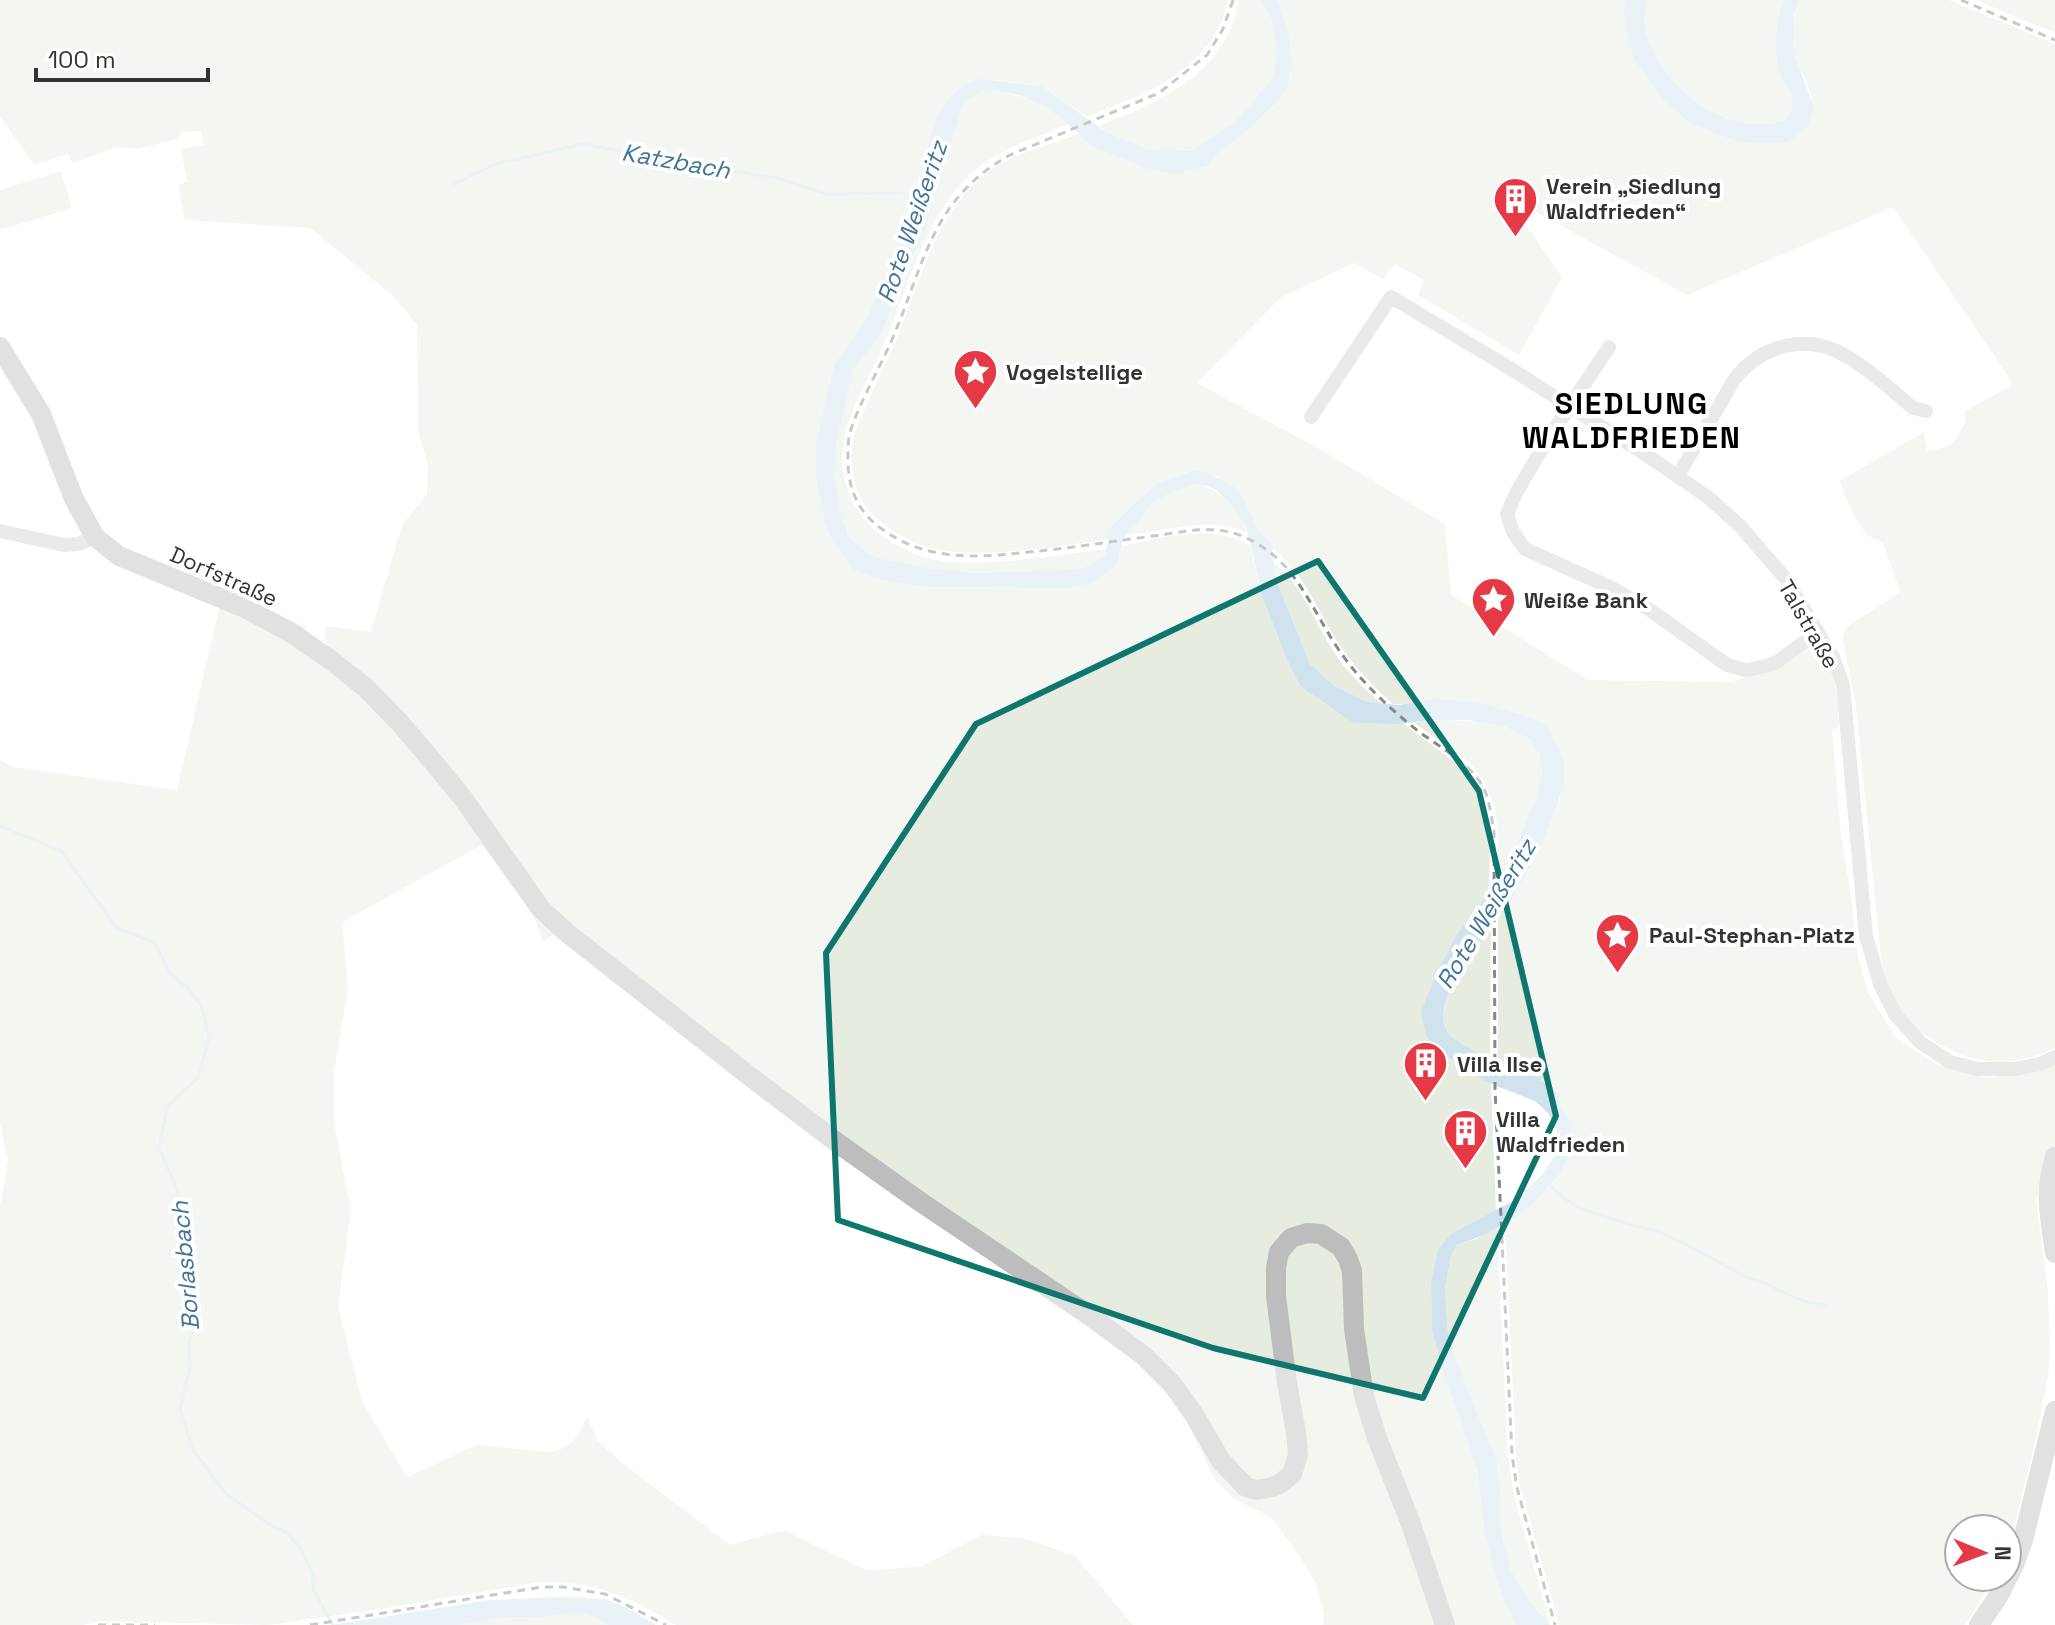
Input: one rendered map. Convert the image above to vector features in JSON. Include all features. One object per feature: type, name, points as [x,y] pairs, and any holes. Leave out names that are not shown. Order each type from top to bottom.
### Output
[{"type":"street","name":"Talstraße","points":[[1311,417],[1391,297],[1508,367],[1709,498],[1740,526],[1786,579],[1835,660],[1843,685],[1866,936],[1880,984],[1895,1014],[1920,1042],[1950,1062],[1978,1069],[2015,1069],[2055,1057]]},
{"type":"street","points":[[1678,476],[1737,375],[1774,347],[1803,343],[1824,346],[1844,354],[1913,408],[1926,411]]},
{"type":"street","name":"Dorfstraße","points":[[0,347],[41,414],[74,499],[95,537],[119,556],[245,608],[293,634],[366,688],[462,797],[541,909],[566,932],[839,1144],[1144,1356],[1173,1385],[1221,1461],[1246,1487],[1256,1490],[1281,1483],[1292,1474],[1298,1455],[1276,1296],[1279,1252],[1291,1238],[1307,1233],[1321,1234],[1341,1247],[1352,1271],[1354,1329],[1364,1396],[1445,1625]]},
{"type":"street","points":[[1609,347],[1569,406],[1516,493],[1507,514],[1513,532],[1525,549],[1614,589],[1650,610],[1727,665],[1746,670],[1766,666],[1819,634]]},
{"type":"street","points":[[0,531],[64,545],[79,544],[95,537]]},
{"type":"street","points":[[2055,1157],[2048,1186],[2055,1253]]},
{"type":"street","points":[[1979,1625],[1999,1595],[2019,1552],[2055,1411]]},
{"type":"highlighted area","points":[[1318,561],[1479,791],[1556,1116],[1423,1398],[1213,1348],[838,1220],[826,953],[976,724]]},
{"type":"shaded area","points":[[0,0],[1228,0],[1223,19],[1207,46],[1178,74],[1087,117],[1042,86],[996,80],[965,84],[919,182],[904,233],[867,318],[834,365],[816,444],[816,480],[832,541],[853,569],[873,578],[925,587],[1067,588],[1094,583],[1116,565],[1122,546],[1187,534],[1204,533],[1236,539],[1250,546],[1270,618],[1300,686],[1404,724],[1464,769],[1479,789],[1490,834],[1489,892],[1455,937],[1435,977],[1439,1051],[1491,1084],[1496,1210],[1452,1233],[1431,1283],[1432,1330],[1446,1383],[1478,1473],[1507,1608],[1517,1625],[1323,1625],[1324,1613],[1316,1584],[1299,1555],[1272,1518],[1231,1497],[1214,1478],[1181,1409],[1155,1379],[1121,1348],[565,942],[553,935],[543,942],[533,915],[482,845],[342,922],[348,988],[334,1072],[334,1122],[351,1211],[338,1307],[362,1401],[407,1477],[476,1445],[550,1452],[558,1450],[574,1440],[587,1416],[598,1441],[620,1461],[730,1545],[784,1530],[866,1570],[920,1567],[981,1535],[1023,1538],[1075,1556],[1133,1625],[676,1625],[642,1606],[597,1588],[541,1582],[268,1625],[101,1621],[82,1625],[0,1625],[0,1206],[8,1161],[0,1123],[0,760],[13,767],[177,790],[224,587],[307,628],[302,633],[329,651],[325,638],[326,626],[371,632],[402,525],[427,494],[428,466],[418,423],[417,325],[392,295],[310,228],[185,220],[178,185],[187,182],[181,149],[203,145],[201,131],[182,132],[179,139],[136,149],[117,147],[73,163],[68,154],[35,165],[0,117]]},
{"type":"shaded area","points":[[1240,0],[1261,0],[1272,20],[1278,54],[1272,79],[1236,121],[1192,151],[1147,149],[1099,126],[1155,102],[1203,68],[1228,35]]},
{"type":"shaded area","points":[[1278,0],[1625,0],[1623,14],[1664,101],[1691,124],[1736,141],[1768,144],[1788,142],[1814,107],[1793,52],[1793,26],[1799,0],[1949,0],[2055,44],[2055,1048],[2046,1052],[1996,1062],[1940,1045],[1901,1010],[1889,989],[1881,958],[1856,706],[1843,640],[1845,628],[1900,592],[1883,543],[1867,535],[1854,516],[1839,481],[1924,432],[1927,451],[1950,446],[1966,422],[1964,412],[2012,385],[1893,207],[1687,295],[1505,195],[1562,277],[1519,355],[1418,295],[1424,280],[1395,264],[1383,279],[1354,263],[1280,298],[1197,383],[1316,447],[1445,524],[1451,595],[1588,680],[1730,682],[1778,668],[1804,649],[1818,647],[1825,652],[1837,696],[1839,727],[1832,730],[1841,835],[1858,957],[1868,992],[1896,1038],[1936,1064],[1987,1078],[2055,1064],[2055,1146],[2036,1199],[2048,1291],[2048,1377],[2017,1513],[1943,1513],[1943,1593],[1985,1593],[1965,1625],[1559,1625],[1520,1485],[1516,1456],[1505,1223],[1561,1172],[1570,1121],[1561,1106],[1558,1092],[1539,1081],[1550,1078],[1522,1073],[1498,1063],[1498,917],[1518,890],[1560,801],[1564,765],[1547,725],[1478,702],[1393,704],[1345,652],[1294,569],[1259,532],[1245,501],[1218,477],[1207,472],[1194,470],[1158,483],[1111,527],[1109,539],[993,552],[947,551],[911,541],[875,517],[856,487],[852,452],[856,429],[894,345],[931,251],[955,207],[970,188],[989,171],[1010,159],[1079,134],[1090,145],[1209,165],[1217,154],[1273,107],[1291,59],[1289,36]]},
{"type":"shaded area","points":[[1646,0],[1783,0],[1777,25],[1776,50],[1780,76],[1792,99],[1787,120],[1765,124],[1742,122],[1700,104],[1681,89],[1654,52],[1645,28]]},
{"type":"shaded area","points":[[2055,0],[2055,33],[1978,1]]},
{"type":"shaded area","points":[[992,90],[1034,101],[1069,124],[986,162],[950,197],[924,243],[886,339],[853,410],[843,444],[844,476],[850,497],[868,523],[892,543],[911,553],[951,562],[995,562],[1107,549],[1105,556],[1086,567],[974,573],[878,558],[848,536],[840,509],[834,476],[835,443],[853,370],[880,336],[922,237],[964,102],[982,91]]},
{"type":"shaded area","points":[[61,171],[72,208],[0,230],[0,190]]},
{"type":"shaded area","points":[[1197,484],[1229,502],[1241,516],[1247,532],[1202,525],[1124,536],[1151,503]]},
{"type":"shaded area","points":[[1273,563],[1299,590],[1341,662],[1381,703],[1368,702],[1334,686],[1310,664],[1275,577]]},
{"type":"shaded area","points":[[1429,720],[1482,722],[1510,728],[1530,740],[1540,756],[1543,774],[1532,813],[1497,882],[1498,832],[1487,786],[1470,762],[1414,723]]},
{"type":"shaded area","points":[[1491,927],[1490,1059],[1452,1037],[1445,1025],[1444,1012],[1455,980]]},
{"type":"shaded area","points":[[1497,1228],[1508,1457],[1513,1491],[1550,1625],[1526,1597],[1510,1568],[1499,1523],[1497,1461],[1448,1333],[1445,1289],[1451,1255],[1457,1245]]},
{"type":"shaded area","points":[[586,1613],[608,1625],[457,1625],[509,1617],[539,1618]]},
{"type":"water","name":"Rote Weißeritz","points":[[1261,0],[1278,0],[1289,36],[1291,59],[1288,86],[1251,128],[1217,154],[1209,165],[1175,174],[1145,168],[1090,145],[1046,107],[1019,95],[982,91],[964,102],[922,237],[880,336],[853,370],[836,443],[834,476],[848,536],[864,550],[878,558],[974,573],[1086,567],[1105,556],[1111,527],[1158,483],[1195,470],[1207,472],[1234,487],[1245,501],[1259,532],[1272,544],[1275,577],[1310,664],[1334,686],[1368,702],[1399,705],[1434,699],[1478,702],[1547,725],[1564,765],[1556,810],[1518,889],[1454,982],[1446,1003],[1444,1021],[1451,1036],[1465,1046],[1520,1073],[1551,1078],[1540,1081],[1558,1092],[1561,1106],[1570,1121],[1573,1145],[1561,1172],[1533,1204],[1510,1221],[1457,1245],[1451,1255],[1445,1289],[1448,1333],[1497,1461],[1499,1523],[1510,1568],[1526,1597],[1550,1625],[1517,1625],[1507,1608],[1485,1533],[1478,1473],[1446,1383],[1432,1330],[1431,1283],[1438,1250],[1452,1233],[1517,1199],[1544,1173],[1557,1151],[1557,1128],[1548,1113],[1535,1101],[1486,1082],[1439,1051],[1426,1035],[1421,1012],[1455,937],[1499,879],[1535,801],[1543,773],[1539,754],[1530,739],[1506,727],[1467,720],[1354,723],[1300,686],[1263,598],[1246,526],[1231,504],[1207,486],[1197,484],[1151,503],[1125,535],[1116,565],[1094,583],[1067,588],[925,587],[873,578],[853,569],[832,541],[816,480],[816,444],[834,365],[867,318],[904,233],[937,115],[951,96],[965,84],[981,79],[1042,86],[1106,132],[1147,149],[1192,151],[1236,121],[1272,79],[1278,54],[1272,20]]},
{"type":"water","points":[[1625,0],[1646,0],[1645,28],[1654,52],[1681,89],[1720,115],[1742,122],[1764,124],[1786,120],[1792,105],[1778,68],[1776,34],[1783,0],[1799,0],[1794,15],[1793,51],[1814,107],[1807,128],[1788,142],[1768,144],[1736,141],[1691,124],[1664,101],[1634,59],[1623,14]]},
{"type":"water","points":[[604,1599],[656,1625],[608,1625],[585,1613],[565,1613],[457,1625],[331,1625],[491,1600]]},
{"type":"waterway","name":"Katzbach","points":[[454,184],[496,164],[583,144],[776,178],[828,194],[903,193]]},
{"type":"waterway","name":"Borlasbach","points":[[0,826],[61,851],[117,928],[155,943],[171,975],[187,987],[202,1007],[209,1039],[198,1078],[168,1105],[159,1147],[178,1192],[183,1222],[184,1284],[195,1323],[180,1410],[193,1450],[226,1494],[272,1526],[286,1532],[302,1550],[312,1573],[314,1591],[333,1625]]},
{"type":"waterway","points":[[1549,1184],[1560,1195],[1586,1210],[1661,1233],[1747,1277],[1801,1300],[1825,1305]]},
{"type":"railway","points":[[1233,0],[1223,29],[1207,55],[1159,93],[1010,155],[983,173],[962,193],[932,238],[902,316],[854,421],[848,441],[849,478],[855,497],[873,522],[900,540],[938,553],[977,556],[1018,553],[1198,530],[1220,530],[1242,536],[1260,545],[1287,568],[1340,651],[1371,689],[1413,727],[1461,762],[1482,785],[1489,802],[1494,832],[1495,1089],[1512,1455],[1517,1488],[1555,1625]]},
{"type":"railway","points":[[1961,0],[2055,40]]},
{"type":"railway","points":[[310,1625],[542,1587],[605,1594],[666,1625]]},
{"type":"railway","points":[[98,1625],[155,1625]]},
{"type":"place","name":"Verein „Siedlung Waldfrieden“","points":[[1515,238]]},
{"type":"place","name":"Vogelstellige","points":[[975,411]]},
{"type":"place","name":"Weiße Bank","points":[[1493,639]]},
{"type":"place","name":"Paul-Stephan-Platz","points":[[1618,974]]},
{"type":"place","name":"Villa Ilse","points":[[1426,1103]]},
{"type":"place","name":"Villa Waldfrieden","points":[[1465,1171]]},
{"type":"district","name":"SIEDLUNG WALDFRIEDEN","points":[[1632,420]]}]
